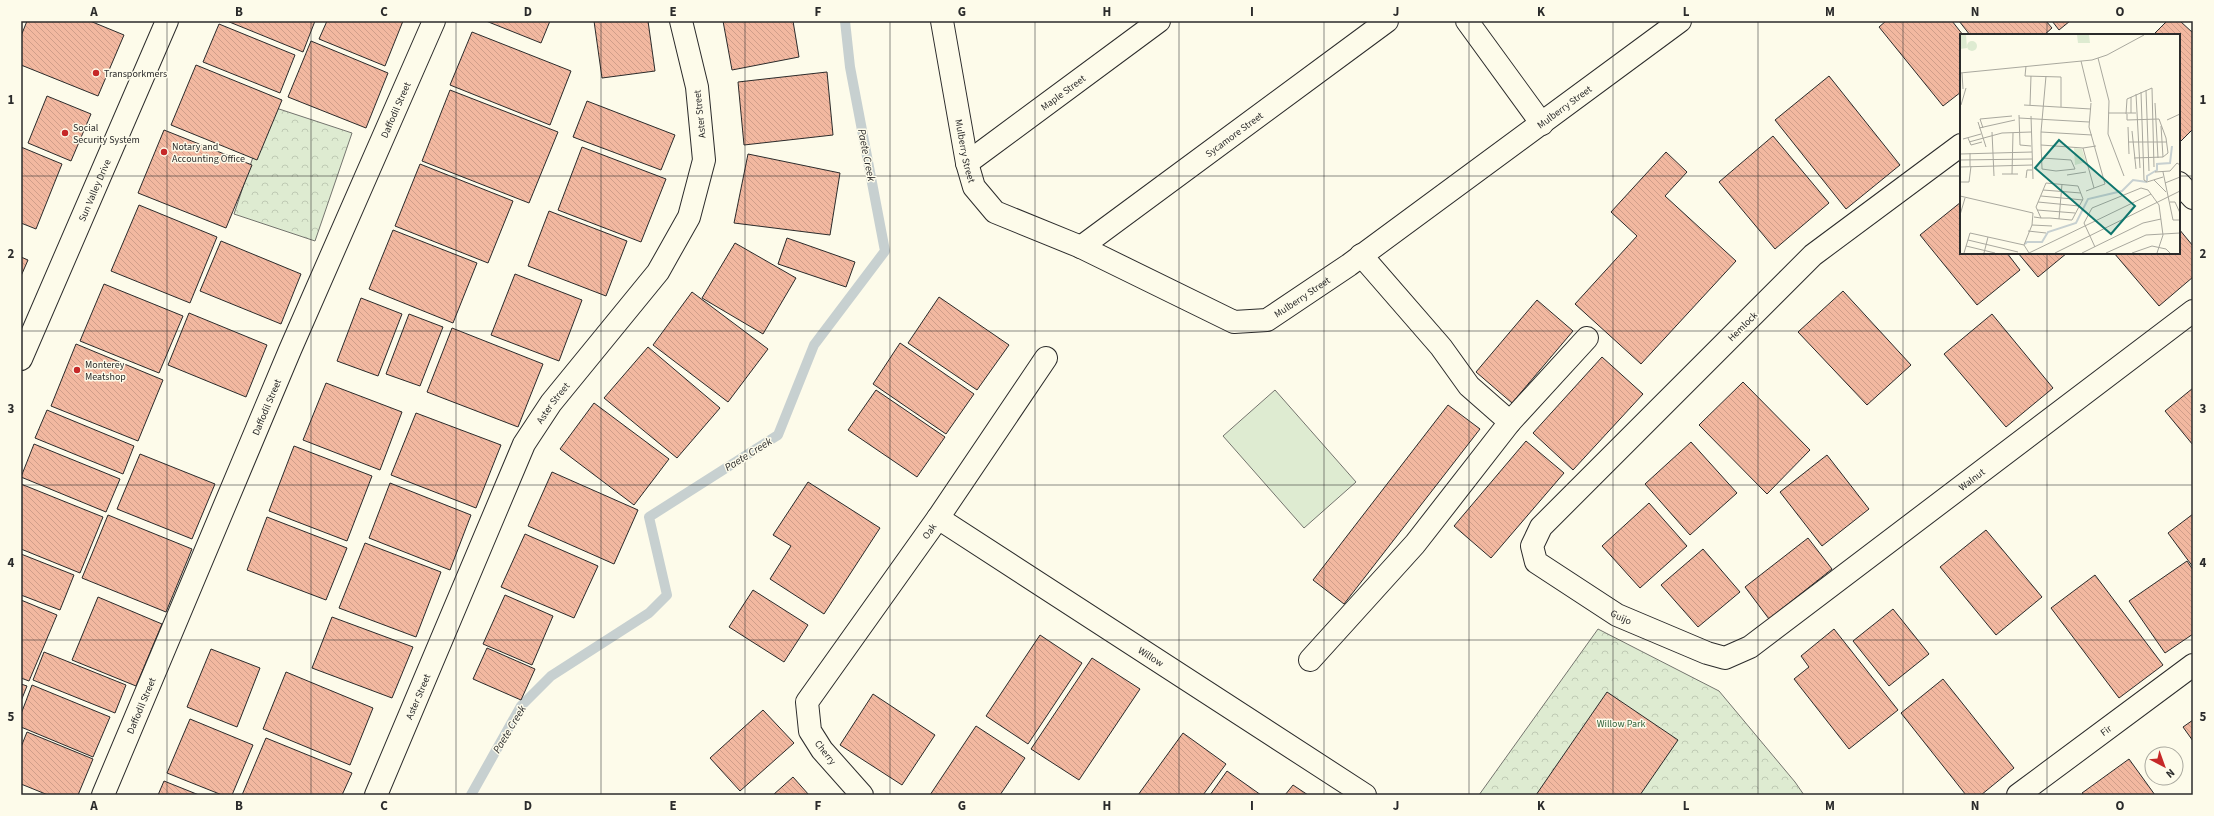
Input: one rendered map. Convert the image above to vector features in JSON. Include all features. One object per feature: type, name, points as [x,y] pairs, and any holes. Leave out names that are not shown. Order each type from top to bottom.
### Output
[{"type":"street","name":"Sun Valley Drive","points":[[21,359],[167,21]]},
{"type":"street","name":"Daffodil Street","points":[[103,795],[290,350],[434,21]]},
{"type":"street","name":"Aster Street","points":[[376,795],[524,444],[551,403],[658,272],[689,217],[704,160],[696,87],[681,21]]},
{"type":"street","name":"Mulberry Street","points":[[942,21],[967,163],[974,187],[995,212],[1081,247],[1234,322],[1267,320],[1361,255],[1542,124],[1680,21]]},
{"type":"street","name":"Maple Street","points":[[967,163],[1159,21]]},
{"type":"street","name":"Sycamore Street","points":[[1081,247],[1387,21]]},
{"type":"street","points":[[1467,21],[1542,124]]},
{"type":"street","name":"Hemlock","points":[[1541,528],[1813,254],[1960,146]]},
{"type":"street","points":[[2180,184],[2193,198]]},
{"type":"street","points":[[1361,255],[1441,347],[1469,386],[1510,422]]},
{"type":"street","name":"Walnut","points":[[1750,647],[2193,312]]},
{"type":"street","points":[[1310,660],[1415,544],[1510,422],[1587,338]]},
{"type":"street","name":"Oak","points":[[807,702],[938,518],[1046,358]]},
{"type":"street","name":"Willow","points":[[938,518],[1365,795]]},
{"type":"street","name":"Guijo","points":[[1541,528],[1532,546],[1536,562],[1618,615],[1706,653],[1725,658],[1750,647]]},
{"type":"street","name":"Fir","points":[[2018,795],[2193,665]]},
{"type":"street","name":"Cherry","points":[[807,702],[810,731],[822,750],[862,795]]},
{"type":"green space","points":[[270,106],[352,133],[315,241],[234,214]]},
{"type":"green space","points":[[1275,390],[1356,482],[1304,528],[1223,436]]},
{"type":"green space","name":"Willow Park","points":[[1598,629],[1719,691],[1795,782],[1804,795],[1479,795]]},
{"type":"building","points":[[27,21],[90,21],[124,35],[98,96],[21,65],[21,36]]},
{"type":"building","points":[[227,21],[315,21],[303,52]]},
{"type":"building","points":[[327,21],[403,21],[385,66],[319,39]]},
{"type":"building","points":[[486,21],[550,21],[541,43]]},
{"type":"building","points":[[594,21],[648,21],[655,71],[602,78]]},
{"type":"building","points":[[723,21],[793,21],[799,57],[732,70]]},
{"type":"building","points":[[1886,21],[1952,21],[1962,34],[1960,34],[1960,93],[1943,106],[1879,27]]},
{"type":"building","points":[[1959,21],[2046,21],[2052,28],[2045,34],[1969,34]]},
{"type":"building","points":[[2052,21],[2070,21],[2059,30]]},
{"type":"building","points":[[2167,21],[2180,21],[2193,33],[2193,129],[2180,142],[2180,34],[2154,34]]},
{"type":"building","points":[[219,24],[295,55],[280,93],[203,62]]},
{"type":"building","points":[[472,32],[571,71],[550,125],[450,85]]},
{"type":"building","points":[[311,41],[388,73],[366,128],[288,97]]},
{"type":"building","points":[[196,65],[282,100],[257,160],[171,125]]},
{"type":"building","points":[[827,72],[833,135],[744,145],[738,82]]},
{"type":"building","points":[[1829,76],[1900,165],[1846,209],[1775,120]]},
{"type":"building","points":[[450,90],[558,132],[529,203],[422,161]]},
{"type":"building","points":[[47,96],[91,114],[71,161],[28,143]]},
{"type":"building","points":[[587,101],[675,135],[661,170],[573,137]]},
{"type":"building","points":[[164,130],[252,165],[226,228],[138,193]]},
{"type":"building","points":[[1773,136],[1829,203],[1775,249],[1719,182]]},
{"type":"building","points":[[21,147],[62,164],[36,229],[21,223]]},
{"type":"building","points":[[582,147],[666,179],[641,242],[558,210]]},
{"type":"building","points":[[1666,152],[1687,172],[1665,196],[1736,261],[1641,364],[1575,304],[1637,236],[1611,212]]},
{"type":"building","points":[[748,154],[840,173],[830,235],[734,223]]},
{"type":"building","points":[[420,164],[513,201],[488,263],[395,226]]},
{"type":"building","points":[[1960,203],[1960,254],[2008,254],[2020,270],[1977,305],[1920,235]]},
{"type":"building","points":[[139,205],[217,237],[190,303],[111,271]]},
{"type":"building","points":[[549,211],[627,241],[606,296],[528,266]]},
{"type":"building","points":[[393,230],[477,263],[453,323],[369,289]]},
{"type":"building","points":[[2180,230],[2193,246],[2193,277],[2159,306],[2115,254],[2180,254]]},
{"type":"building","points":[[787,238],[855,262],[846,287],[778,264]]},
{"type":"building","points":[[221,241],[301,274],[281,324],[200,291]]},
{"type":"building","points":[[735,243],[796,278],[763,334],[702,298]]},
{"type":"building","points":[[2019,254],[2066,254],[2038,277]]},
{"type":"building","points":[[21,257],[28,260],[21,276]]},
{"type":"building","points":[[515,274],[582,300],[559,361],[491,335]]},
{"type":"building","points":[[104,284],[183,316],[159,373],[80,341]]},
{"type":"building","points":[[1843,291],[1911,365],[1867,405],[1798,332]]},
{"type":"building","points":[[692,292],[768,349],[728,402],[653,345]]},
{"type":"building","points":[[939,297],[1009,345],[977,390],[908,343]]},
{"type":"building","points":[[361,298],[402,314],[378,376],[337,361]]},
{"type":"building","points":[[1537,300],[1573,331],[1512,403],[1476,372]]},
{"type":"building","points":[[189,313],[267,345],[246,397],[168,365]]},
{"type":"building","points":[[409,314],[443,327],[420,386],[386,374]]},
{"type":"building","points":[[1992,314],[2053,388],[2006,427],[1944,354]]},
{"type":"building","points":[[452,328],[543,364],[518,427],[427,392]]},
{"type":"building","points":[[900,343],[974,394],[946,434],[873,384]]},
{"type":"building","points":[[76,344],[163,380],[138,441],[51,406]]},
{"type":"building","points":[[648,347],[720,408],[677,458],[604,398]]},
{"type":"building","points":[[1602,357],[1643,394],[1573,470],[1533,433]]},
{"type":"building","points":[[1743,382],[1810,450],[1767,494],[1699,425]]},
{"type":"building","points":[[326,383],[402,412],[380,470],[303,440]]},
{"type":"building","points":[[2193,388],[2193,445],[2165,411]]},
{"type":"building","points":[[876,390],[945,437],[917,477],[848,430]]},
{"type":"building","points":[[594,403],[669,459],[634,505],[560,449]]},
{"type":"building","points":[[1448,405],[1480,429],[1344,604],[1313,580]]},
{"type":"building","points":[[47,410],[134,446],[123,474],[35,438]]},
{"type":"building","points":[[416,413],[501,445],[476,508],[391,475]]},
{"type":"building","points":[[1526,441],[1564,473],[1491,558],[1454,526]]},
{"type":"building","points":[[1691,442],[1737,493],[1690,535],[1645,484]]},
{"type":"building","points":[[34,444],[120,479],[106,512],[21,477]]},
{"type":"building","points":[[294,446],[372,476],[347,541],[269,511]]},
{"type":"building","points":[[140,454],[215,484],[192,539],[117,509]]},
{"type":"building","points":[[1827,455],[1869,509],[1822,546],[1780,492]]},
{"type":"building","points":[[552,472],[638,510],[614,564],[528,526]]},
{"type":"building","points":[[808,482],[880,528],[824,614],[770,579],[791,546],[773,535]]},
{"type":"building","points":[[390,483],[471,515],[450,570],[369,538]]},
{"type":"building","points":[[21,484],[103,517],[80,573],[21,549]]},
{"type":"building","points":[[1649,503],[1687,546],[1640,588],[1602,546]]},
{"type":"building","points":[[2193,514],[2193,567],[2168,533]]},
{"type":"building","points":[[108,515],[192,549],[166,612],[82,578]]},
{"type":"building","points":[[267,517],[347,548],[326,600],[247,570]]},
{"type":"building","points":[[1986,530],[2042,597],[1996,635],[1940,567]]},
{"type":"building","points":[[525,534],[598,566],[574,618],[501,587]]},
{"type":"building","points":[[1808,538],[1832,569],[1769,619],[1745,587]]},
{"type":"building","points":[[365,543],[441,572],[416,637],[339,608]]},
{"type":"building","points":[[1703,549],[1740,592],[1698,627],[1661,585]]},
{"type":"building","points":[[21,554],[74,575],[60,610],[21,595]]},
{"type":"building","points":[[2187,561],[2193,570],[2193,634],[2165,653],[2129,601]]},
{"type":"building","points":[[2095,575],[2163,665],[2119,698],[2051,608]]},
{"type":"building","points":[[753,590],[808,625],[784,662],[729,627]]},
{"type":"building","points":[[505,595],[553,616],[532,665],[483,644]]},
{"type":"building","points":[[98,597],[162,624],[136,686],[72,660]]},
{"type":"building","points":[[21,600],[57,615],[29,681],[21,678]]},
{"type":"building","points":[[1893,609],[1929,654],[1889,686],[1853,641]]},
{"type":"building","points":[[332,617],[413,647],[392,698],[312,668]]},
{"type":"building","points":[[1834,629],[1898,710],[1849,749],[1794,679],[1809,667],[1801,656]]},
{"type":"building","points":[[1040,635],[1082,663],[1028,744],[986,716]]},
{"type":"building","points":[[487,648],[535,669],[521,700],[473,679]]},
{"type":"building","points":[[211,649],[260,668],[237,727],[187,707]]},
{"type":"building","points":[[44,652],[126,685],[115,713],[33,680]]},
{"type":"building","points":[[1092,658],[1140,689],[1079,780],[1031,749]]},
{"type":"building","points":[[286,672],[373,708],[350,765],[263,729]]},
{"type":"building","points":[[1943,679],[2014,768],[1981,795],[1966,795],[1901,713]]},
{"type":"building","points":[[21,684],[27,686],[21,701]]},
{"type":"building","points":[[32,685],[110,717],[93,757],[21,727],[21,714]]},
{"type":"building","points":[[1607,692],[1678,740],[1640,795],[1536,795]]},
{"type":"building","points":[[873,694],[935,735],[902,785],[840,745]]},
{"type":"building","points":[[763,710],[794,743],[740,791],[710,758]]},
{"type":"building","points":[[190,719],[253,745],[232,795],[222,795],[167,773]]},
{"type":"building","points":[[2193,720],[2193,741],[2183,727]]},
{"type":"building","points":[[976,726],[1025,758],[1000,795],[930,795]]},
{"type":"building","points":[[27,732],[93,759],[78,795],[48,795],[21,784],[21,747]]},
{"type":"building","points":[[1183,733],[1226,764],[1203,795],[1138,795]]},
{"type":"building","points":[[266,738],[352,773],[342,795],[242,795]]},
{"type":"building","points":[[2129,759],[2144,780],[2144,786],[2148,786],[2155,795],[2084,795],[2082,793]]},
{"type":"building","points":[[1227,771],[1261,795],[1210,795]]},
{"type":"building","points":[[793,777],[809,795],[773,795]]},
{"type":"building","points":[[164,781],[199,795],[158,795]]},
{"type":"building","points":[[1293,785],[1308,795],[1285,795]]},
{"type":"waterway","name":"Paete Creek","points":[[471,795],[521,706],[551,676],[649,613],[667,595],[649,517],[778,435],[814,345],[885,251],[850,67],[845,21]]},
{"type":"place","name":"Transporkmers","points":[[96,73]]},
{"type":"place","name":"Social Security System","points":[[65,133]]},
{"type":"place","name":"Notary and Accounting Office","points":[[164,152]]},
{"type":"place","name":"Monterey Meatshop","points":[[77,370]]}]
